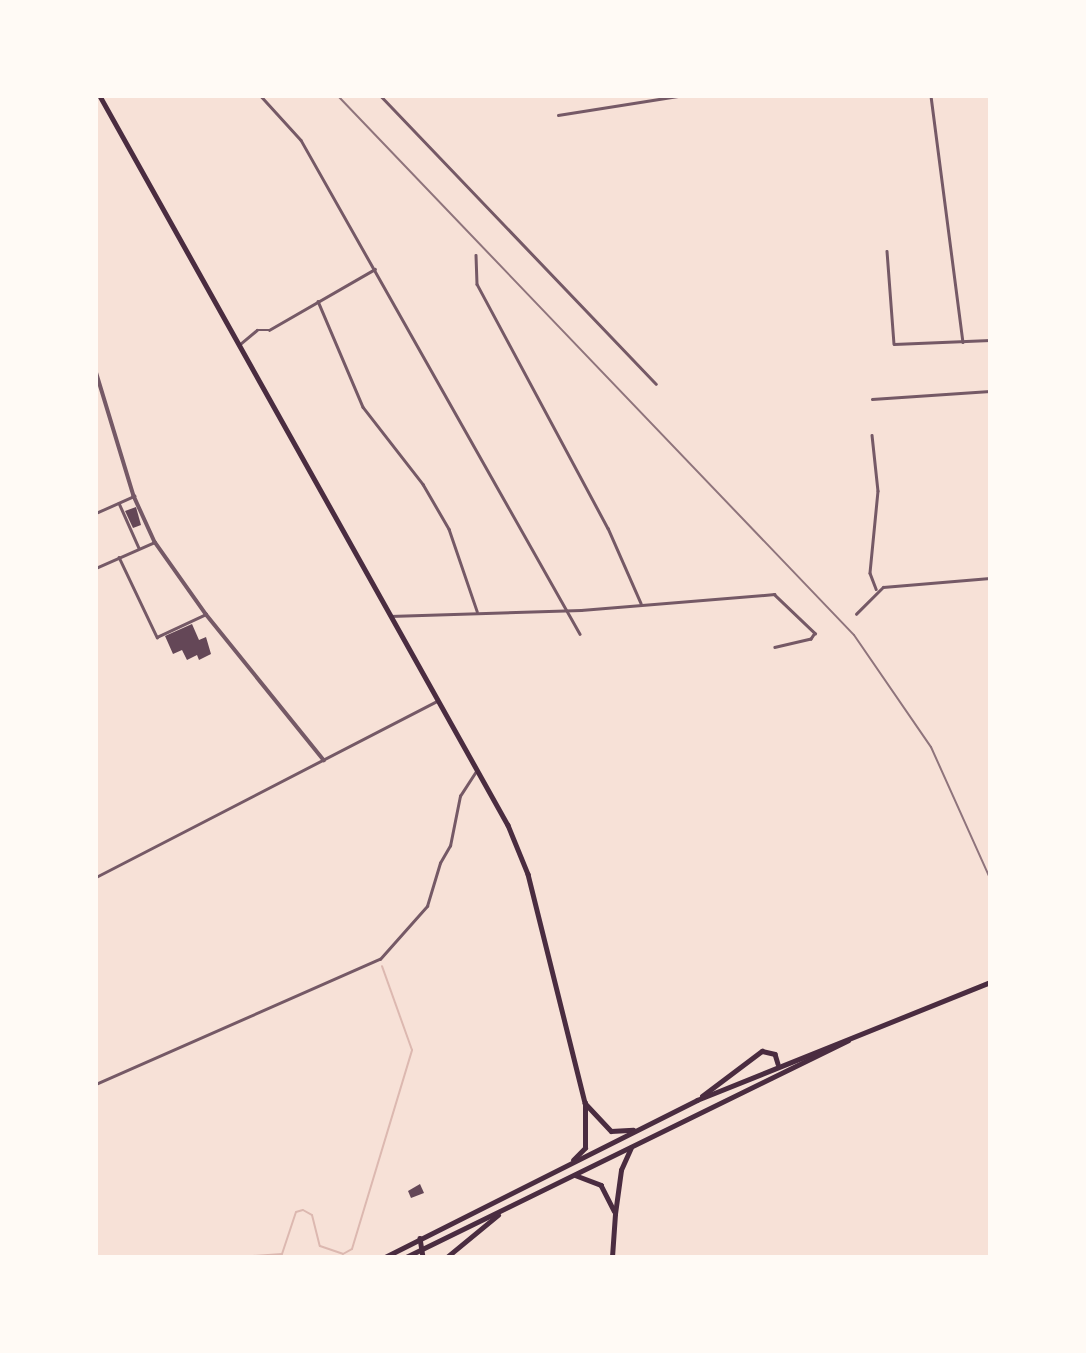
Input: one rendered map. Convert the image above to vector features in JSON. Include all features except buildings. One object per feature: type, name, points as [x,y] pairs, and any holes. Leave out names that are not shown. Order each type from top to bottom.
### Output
[{"type":"main road","points":[[100,96],[508,825],[528,874],[585,1103],[585,1148],[560,1169]]},
{"type":"main road","points":[[385,1257],[697,1100],[778,1064],[990,982]]},
{"type":"main road","points":[[406,1257],[874,1027]]},
{"type":"main road","points":[[697,1100],[762,1051],[775,1054],[778,1064]]},
{"type":"main road","points":[[767,1080],[778,1064]]},
{"type":"main road","points":[[585,1103],[611,1131],[638,1129]]},
{"type":"main road","points":[[612,1257],[621,1170],[632,1146]]},
{"type":"main road","points":[[574,1175],[601,1185],[615,1214]]},
{"type":"main road","points":[[447,1257],[504,1211]]},
{"type":"main road","points":[[420,1238],[423,1257]]},
{"type":"street","points":[[261,96],[301,140],[580,634]]},
{"type":"street","points":[[380,96],[656,384]]},
{"type":"street","points":[[558,115],[678,96]]},
{"type":"street","points":[[931,96],[962,342]]},
{"type":"street","points":[[887,251],[894,344],[990,340]]},
{"type":"street","points":[[476,255],[477,284],[608,528],[641,605]]},
{"type":"street","points":[[238,346],[257,330],[269,330],[375,269]]},
{"type":"street","points":[[318,301],[363,407],[423,484],[449,529],[477,611]]},
{"type":"street","points":[[96,371],[134,496],[155,542],[206,614],[324,760]]},
{"type":"street","points":[[872,399],[990,391]]},
{"type":"street","points":[[872,435],[878,491],[870,573],[876,589]]},
{"type":"street","points":[[96,513],[134,496]]},
{"type":"street","points":[[119,503],[140,548]]},
{"type":"street","points":[[96,568],[155,542]]},
{"type":"street","points":[[119,557],[157,637],[206,614]]},
{"type":"street","points":[[856,614],[876,589],[990,578]]},
{"type":"street","points":[[390,616],[565,610],[775,594],[815,633],[811,639],[775,647]]},
{"type":"street","points":[[96,877],[437,701]]},
{"type":"street","points":[[96,1084],[380,959],[427,906],[440,863],[450,846],[460,796],[476,771]]},
{"type":"waterway","points":[[240,1257],[282,1254],[296,1212],[303,1210],[312,1215],[320,1246],[343,1254],[352,1249],[412,1050],[382,966]]},
{"type":"railway","points":[[338,96],[854,635],[931,747],[990,878]]}]
